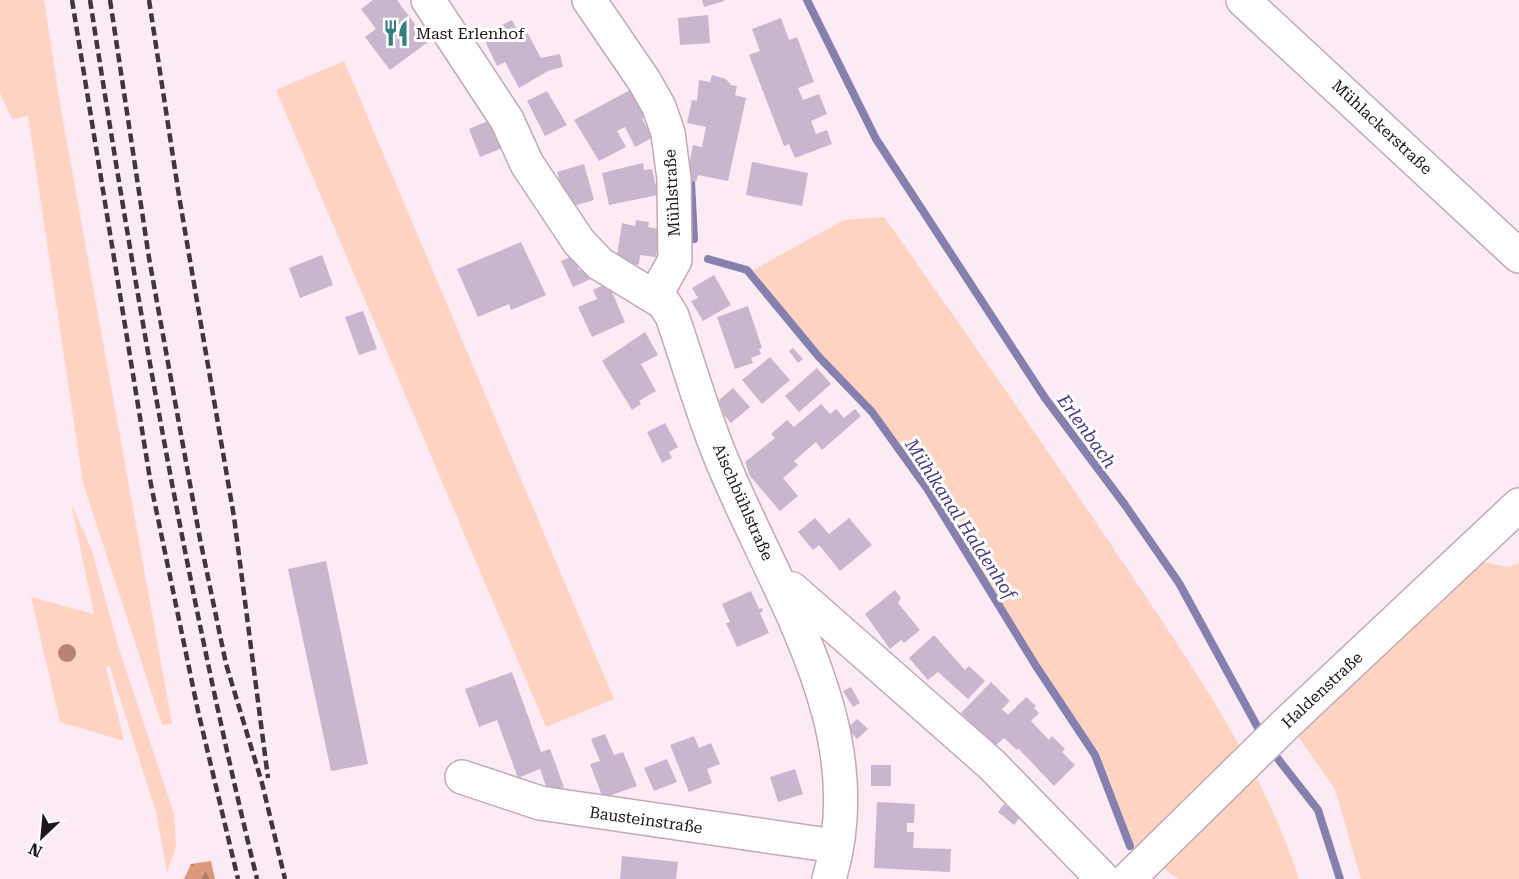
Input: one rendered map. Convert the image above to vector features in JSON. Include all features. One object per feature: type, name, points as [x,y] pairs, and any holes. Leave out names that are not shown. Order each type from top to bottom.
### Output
[{"type":"street","name":"Aischbühlstraße","points":[[428,0],[507,120],[527,164],[579,242],[600,264],[664,303],[672,316],[725,469],[783,593]]},
{"type":"street","name":"Mühlstraße","points":[[588,0],[645,82],[659,107],[668,133],[674,179],[675,260],[655,296]]},
{"type":"street","name":"Mühlackerstraße","points":[[1243,0],[1519,256]]},
{"type":"street","name":"Haldenstraße","points":[[1128,879],[1288,722],[1519,505]]},
{"type":"street","points":[[828,879],[835,846],[839,791],[833,732],[817,670],[783,593],[792,589],[992,764],[1102,879]]},
{"type":"street","name":"Bausteinstraße","points":[[462,777],[540,803],[835,846]]},
{"type":"shaded area","points":[[0,0],[44,0],[61,110],[172,724],[162,725],[83,483],[28,116],[12,119],[0,93]]},
{"type":"shaded area","points":[[344,61],[614,699],[546,727],[276,90]]},
{"type":"shaded area","points":[[884,217],[1066,479],[1200,679],[1266,796],[1299,879],[1178,879],[1134,845],[1099,753],[1062,701],[931,488],[874,410],[821,355],[753,270],[844,220]]},
{"type":"shaded area","points":[[71,503],[92,551],[119,649],[174,814],[176,847],[167,872],[156,812],[109,664],[106,668],[124,741],[60,722],[31,597],[94,614]]},
{"type":"shaded area","points":[[1482,562],[1510,567],[1519,563],[1519,879],[1361,879],[1335,789],[1295,732]]},
{"type":"green space","points":[[211,861],[215,879],[184,879],[191,864]]},
{"type":"building","name":"Mast Erlenhof","points":[[373,0],[397,0],[428,42],[390,70],[365,37],[376,29],[361,9]]},
{"type":"building","points":[[702,0],[724,0],[724,1],[704,7]]},
{"type":"building","points":[[708,15],[710,43],[680,45],[678,18]]},
{"type":"building","points":[[781,18],[789,40],[797,37],[814,82],[798,88],[803,100],[819,94],[827,114],[811,121],[816,134],[827,130],[832,144],[795,158],[789,144],[784,146],[749,55],[760,51],[752,29]]},
{"type":"building","points":[[512,20],[520,36],[527,32],[541,58],[560,54],[563,67],[548,71],[519,88],[505,62],[497,66],[482,35]]},
{"type":"building","points":[[712,75],[726,79],[731,85],[737,86],[735,95],[746,98],[728,181],[698,175],[696,182],[686,180],[693,145],[702,147],[706,127],[687,123],[692,100],[697,101],[699,80],[710,82]]},
{"type":"building","points":[[634,88],[648,116],[642,118],[652,138],[635,147],[625,127],[617,131],[626,147],[599,161],[574,120]]},
{"type":"building","points":[[547,91],[567,125],[545,136],[527,101]]},
{"type":"building","points":[[490,120],[502,148],[480,157],[469,129]]},
{"type":"building","points":[[752,162],[808,173],[802,206],[746,195]]},
{"type":"building","points":[[643,163],[644,170],[652,169],[658,195],[609,205],[602,173]]},
{"type":"building","points":[[584,164],[594,200],[567,208],[557,172]]},
{"type":"building","points":[[636,220],[649,222],[648,227],[660,229],[656,257],[640,255],[639,265],[616,262],[622,223],[635,226]]},
{"type":"building","points":[[521,242],[546,295],[511,310],[509,304],[478,317],[457,269]]},
{"type":"building","points":[[322,255],[333,285],[300,298],[289,268]]},
{"type":"building","points":[[573,256],[579,270],[588,266],[593,278],[573,287],[561,261]]},
{"type":"building","points":[[714,275],[731,305],[703,321],[691,301],[698,298],[692,288]]},
{"type":"building","points":[[608,283],[625,322],[592,337],[578,307],[597,299],[593,290]]},
{"type":"building","points":[[748,306],[762,348],[759,349],[761,354],[751,358],[753,363],[735,369],[717,317]]},
{"type":"building","points":[[363,311],[377,349],[359,355],[345,317]]},
{"type":"building","points":[[645,332],[658,355],[641,364],[656,391],[639,401],[641,404],[632,410],[602,361]]},
{"type":"building","points":[[793,348],[803,359],[798,363],[789,351]]},
{"type":"building","points":[[770,357],[790,380],[762,404],[742,380]]},
{"type":"building","points":[[817,368],[831,384],[799,412],[785,396]]},
{"type":"building","points":[[733,388],[750,407],[731,423],[724,415],[719,400]]},
{"type":"building","points":[[821,404],[830,414],[836,409],[844,418],[855,409],[861,416],[822,450],[816,442],[794,461],[798,465],[783,478],[798,496],[780,511],[750,476],[745,462],[775,438],[771,434],[787,420],[794,427]]},
{"type":"building","points":[[665,423],[678,447],[669,452],[672,458],[662,463],[647,432]]},
{"type":"building","points":[[815,518],[829,534],[849,518],[872,545],[840,571],[819,545],[813,550],[798,532]]},
{"type":"building","points":[[326,561],[368,764],[331,771],[288,569]]},
{"type":"building","points":[[895,590],[901,598],[898,603],[920,630],[904,643],[901,640],[890,649],[865,614]]},
{"type":"building","points":[[751,591],[759,609],[762,608],[763,611],[760,613],[769,633],[737,647],[726,623],[730,622],[722,604]]},
{"type":"building","points":[[934,635],[965,670],[969,666],[985,681],[968,699],[938,672],[928,680],[909,658]]},
{"type":"building","points":[[512,672],[541,752],[550,749],[564,787],[548,792],[540,769],[518,778],[497,720],[479,727],[465,689]]},
{"type":"building","points":[[991,682],[1010,701],[1002,709],[1008,715],[1026,697],[1036,706],[1034,708],[1039,713],[1031,721],[1049,740],[1052,736],[1065,749],[1062,752],[1075,765],[1054,786],[1018,748],[1017,750],[1004,738],[995,746],[961,713]]},
{"type":"building","points":[[851,687],[860,703],[853,707],[843,691]]},
{"type":"building","points":[[857,719],[868,729],[857,739],[847,729]]},
{"type":"building","points":[[605,734],[614,755],[623,752],[637,786],[603,798],[590,764],[600,761],[591,739]]},
{"type":"building","points":[[694,736],[699,748],[711,743],[720,764],[707,769],[712,783],[689,792],[670,745]]},
{"type":"building","points":[[667,759],[677,782],[654,791],[644,768]]},
{"type":"building","points":[[871,765],[891,765],[891,786],[871,786]]},
{"type":"building","points":[[795,769],[803,794],[778,802],[770,777]]},
{"type":"building","points":[[877,802],[915,804],[914,823],[907,823],[907,832],[914,832],[913,848],[951,849],[950,872],[874,868]]},
{"type":"building","points":[[1004,804],[1020,817],[1014,825],[998,812]]},
{"type":"building","points":[[622,856],[678,862],[676,879],[620,879]]},
{"type":"waterway","name":"Erlenbach","points":[[807,0],[876,139],[1045,398],[1125,505],[1179,583],[1263,737]]},
{"type":"waterway","name":"Mühlkanal Haldenhof","points":[[691,182],[694,239]]},
{"type":"waterway","name":"Mühlkanal Haldenhof","points":[[708,259],[747,270],[819,357],[872,412],[928,490],[1036,666],[1095,755],[1130,846]]},
{"type":"waterway","name":"Erlenbach","points":[[1271,750],[1318,810],[1340,879]]},
{"type":"railway","points":[[72,0],[151,485],[198,711],[238,879]]},
{"type":"railway","points":[[90,0],[164,441],[207,661],[257,879]]},
{"type":"railway","points":[[110,0],[149,258],[200,539],[226,664],[262,783],[285,879]]},
{"type":"railway","points":[[149,0],[179,196],[234,517],[268,778]]},
{"type":"place","name":"Mast Erlenhof","points":[[396,33]]}]
